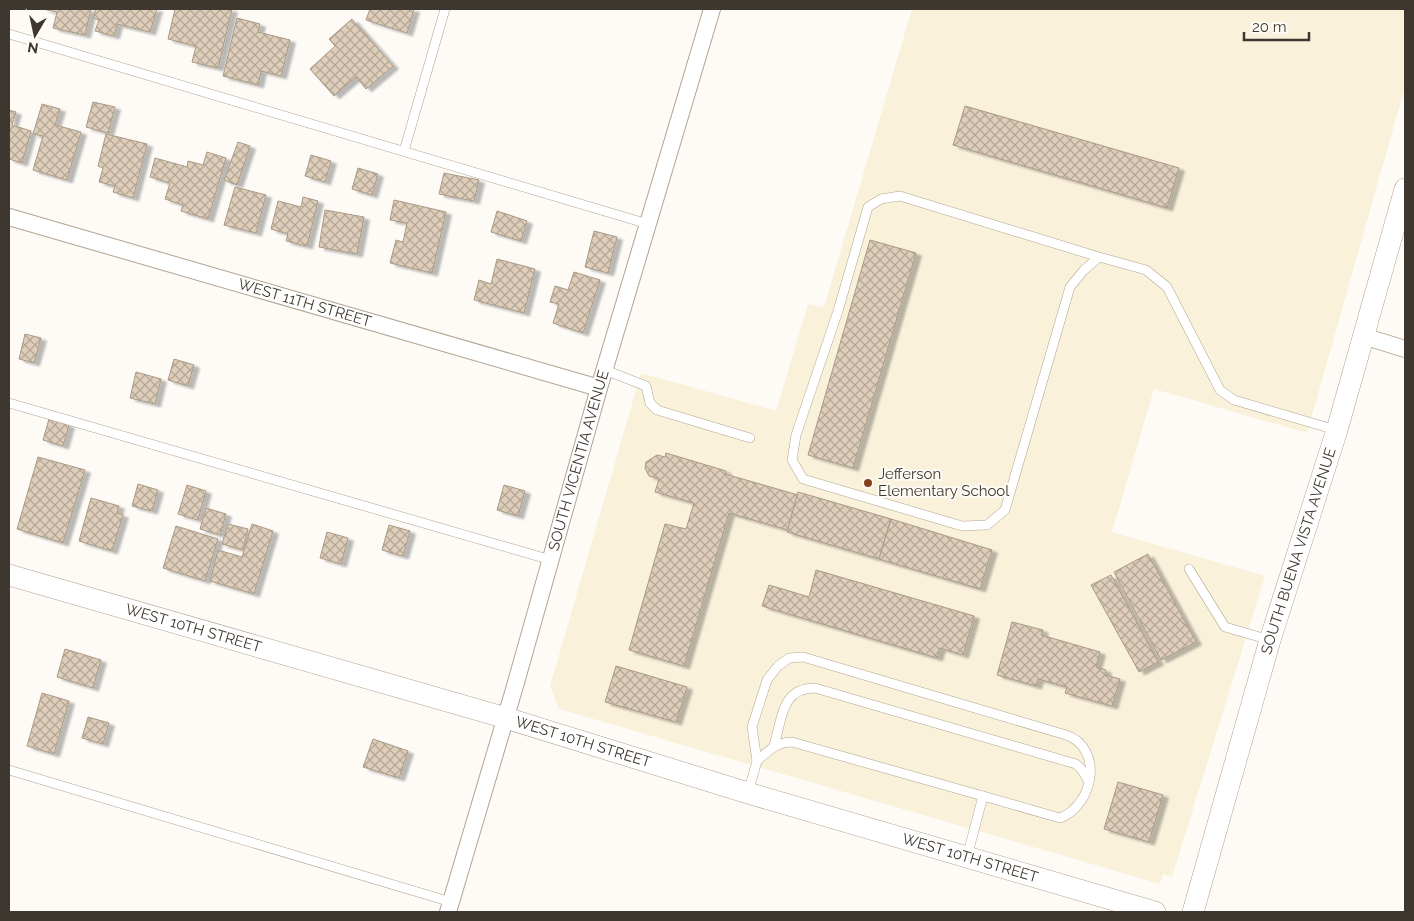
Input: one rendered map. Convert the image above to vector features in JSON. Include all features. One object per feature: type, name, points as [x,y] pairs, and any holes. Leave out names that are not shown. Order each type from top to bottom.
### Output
[{"type":"street","name":"SOUTH VICENTIA AVENUE","points":[[449,907],[506,718],[604,370],[712,9]]},
{"type":"street","name":"SOUTH BUENA VISTA AVENUE","points":[[1192,912],[1270,640],[1337,430],[1405,192]]},
{"type":"street","name":"WEST 11TH STREET","points":[[9,218],[599,388]]},
{"type":"street","points":[[1363,336],[1405,349]]},
{"type":"street","name":"WEST 10TH STREET","points":[[9,575],[506,718],[748,793],[1155,912]]},
{"type":"lane","points":[[404,151],[445,9]]},
{"type":"lane","points":[[9,34],[648,224]]},
{"type":"lane","points":[[1099,257],[1084,270],[1070,287],[1005,510],[987,525],[962,526],[803,479],[792,460],[796,434],[838,310],[868,208],[881,199],[900,196],[1146,270],[1167,287],[1220,390],[1234,400],[1337,430]]},
{"type":"lane","points":[[604,370],[646,386],[650,403],[657,410],[750,438]]},
{"type":"lane","points":[[9,402],[551,560]]},
{"type":"lane","points":[[1189,570],[1224,627],[1270,640]]},
{"type":"lane","points":[[748,793],[756,761],[752,726],[767,680],[778,666],[789,658],[803,657],[1075,738],[1084,745],[1088,755],[1090,782],[1085,797],[1080,804],[1068,815],[1060,818],[798,743],[785,742],[774,746],[756,761]]},
{"type":"lane","points":[[774,746],[788,699],[800,689],[816,688],[1076,764],[1090,782]]},
{"type":"lane","points":[[9,770],[449,907]]},
{"type":"lane","points":[[967,857],[983,796]]},
{"type":"shaded area","name":"Jefferson Elementary School","points":[[912,9],[1405,9],[1405,87],[1307,433],[1154,389],[1112,532],[1265,576],[1172,877],[1163,874],[1160,884],[559,709],[550,686],[641,373],[776,411],[808,304],[824,307]]},
{"type":"building","points":[[43,9],[91,9],[85,35],[53,28],[57,12]]},
{"type":"building","points":[[96,9],[157,9],[150,32],[117,24],[114,36],[95,31],[99,20],[93,18]]},
{"type":"building","points":[[175,9],[232,9],[218,68],[192,62],[196,46],[168,39]]},
{"type":"building","points":[[370,9],[414,9],[407,33],[366,20]]},
{"type":"building","points":[[237,18],[260,24],[258,32],[290,40],[281,76],[261,71],[258,85],[223,76]]},
{"type":"building","points":[[352,19],[393,66],[366,89],[356,77],[334,96],[310,69],[335,46],[329,39]]},
{"type":"building","points":[[93,102],[115,107],[108,133],[86,127]]},
{"type":"building","points":[[42,104],[60,109],[55,125],[81,132],[67,180],[33,170],[43,136],[33,134]]},
{"type":"building","points":[[965,106],[1179,168],[1167,208],[953,145]]},
{"type":"building","points":[[9,110],[16,112],[12,125],[31,131],[22,163],[9,159]]},
{"type":"building","points":[[106,134],[147,144],[133,198],[113,192],[115,186],[99,182],[103,168],[98,166]]},
{"type":"building","points":[[238,142],[250,146],[237,185],[224,180]]},
{"type":"building","points":[[207,152],[226,158],[208,219],[181,211],[183,205],[165,199],[170,183],[150,177],[155,158],[187,167],[188,161],[203,165]]},
{"type":"building","points":[[311,155],[331,161],[325,182],[305,176]]},
{"type":"building","points":[[358,168],[378,174],[372,195],[352,189]]},
{"type":"building","points":[[444,173],[479,180],[474,201],[439,194]]},
{"type":"building","points":[[235,187],[266,195],[256,233],[224,225]]},
{"type":"building","points":[[303,197],[318,201],[307,246],[286,241],[288,234],[271,229],[278,201],[301,207]]},
{"type":"building","points":[[394,200],[446,212],[432,273],[390,263],[396,240],[403,242],[407,223],[390,220]]},
{"type":"building","points":[[325,210],[364,217],[357,254],[319,247]]},
{"type":"building","points":[[497,211],[527,221],[521,241],[491,232]]},
{"type":"building","points":[[594,231],[617,237],[608,273],[585,267]]},
{"type":"building","points":[[870,240],[916,253],[853,468],[808,455]]},
{"type":"building","points":[[497,259],[535,269],[524,313],[474,300],[479,280],[491,284]]},
{"type":"building","points":[[574,272],[600,280],[583,333],[553,323],[559,304],[550,302],[555,286],[568,290]]},
{"type":"building","points":[[25,334],[41,338],[34,363],[19,359]]},
{"type":"building","points":[[174,359],[194,365],[188,386],[168,380]]},
{"type":"building","points":[[136,372],[161,379],[155,404],[130,398]]},
{"type":"building","points":[[49,419],[69,425],[63,446],[43,440]]},
{"type":"building","points":[[666,453],[726,471],[725,474],[798,495],[788,530],[729,513],[684,666],[629,650],[665,524],[686,529],[694,503],[655,492],[659,479],[649,476],[645,468],[646,462],[657,455],[665,457]]},
{"type":"building","points":[[38,457],[85,470],[63,543],[17,529]]},
{"type":"building","points":[[138,484],[158,490],[152,511],[132,506]]},
{"type":"building","points":[[187,485],[206,491],[198,520],[178,514]]},
{"type":"building","points":[[504,485],[525,491],[518,516],[497,510]]},
{"type":"building","points":[[798,492],[891,519],[879,559],[787,532]]},
{"type":"building","points":[[91,498],[119,506],[117,513],[123,515],[112,551],[79,541]]},
{"type":"building","points":[[206,508],[226,514],[220,535],[200,529]]},
{"type":"building","points":[[891,519],[992,550],[980,589],[879,559]]},
{"type":"building","points":[[228,524],[248,529],[243,550],[222,544]]},
{"type":"building","points":[[252,524],[273,531],[254,594],[210,581],[218,550],[242,557]]},
{"type":"building","points":[[389,525],[410,531],[403,556],[382,550]]},
{"type":"building","points":[[176,526],[218,539],[205,581],[163,568]]},
{"type":"building","points":[[327,532],[348,538],[341,564],[320,558]]},
{"type":"building","points":[[1148,554],[1196,642],[1161,660],[1114,572]]},
{"type":"building","points":[[816,570],[974,616],[963,655],[940,648],[937,658],[762,606],[769,585],[809,597]]},
{"type":"building","points":[[1111,575],[1158,662],[1139,672],[1091,585]]},
{"type":"building","points":[[1012,622],[1043,630],[1041,635],[1100,652],[1096,667],[1106,670],[1105,675],[1120,679],[1112,706],[1065,693],[1067,687],[1038,679],[1036,686],[997,675]]},
{"type":"building","points":[[65,649],[101,660],[93,688],[57,677]]},
{"type":"building","points":[[616,666],[687,687],[676,722],[605,702]]},
{"type":"building","points":[[42,693],[69,701],[54,754],[27,746]]},
{"type":"building","points":[[88,717],[109,723],[103,744],[82,738]]},
{"type":"building","points":[[373,739],[408,751],[399,778],[363,767]]},
{"type":"building","points":[[1118,782],[1163,795],[1149,842],[1104,829]]},
{"type":"place","name":"Jefferson Elementary School","points":[[868,483]]}]
